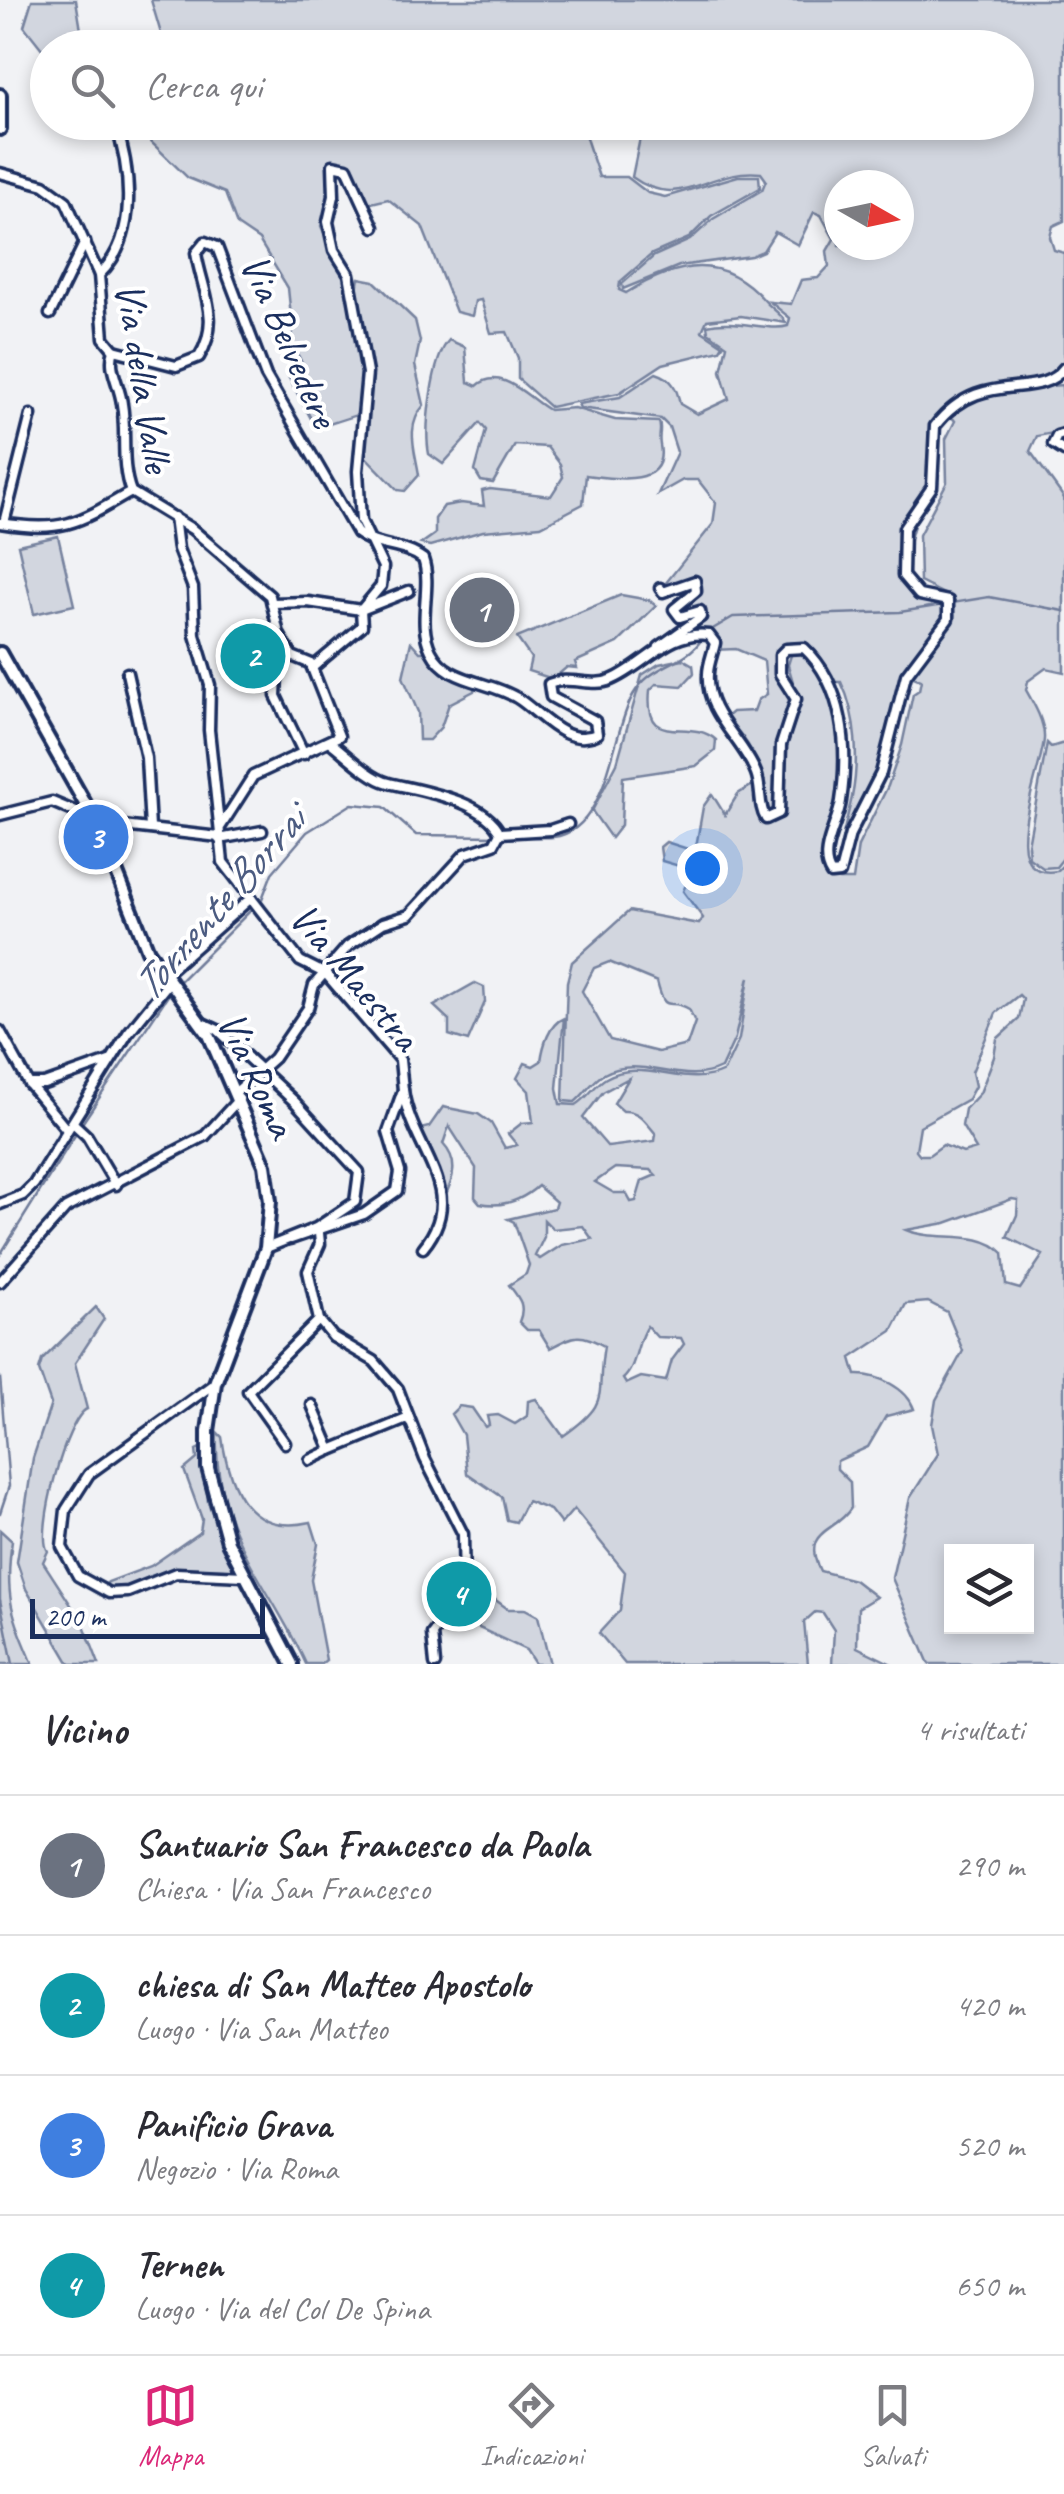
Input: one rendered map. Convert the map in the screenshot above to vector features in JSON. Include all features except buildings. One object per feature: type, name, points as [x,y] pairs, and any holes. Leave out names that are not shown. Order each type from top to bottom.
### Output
[{"type":"main road","points":[[0,96],[0,130]]},
{"type":"main road","name":"Via Roma","points":[[0,653],[100,830],[140,936],[202,1022],[238,1095],[265,1164],[270,1201],[266,1248],[216,1382],[208,1431],[211,1486],[221,1524],[244,1576],[292,1664]]},
{"type":"street","points":[[99,275],[117,250],[127,222],[121,140]]},
{"type":"street","points":[[314,666],[362,626],[361,610],[383,580],[383,566],[361,521],[358,471],[368,373],[349,274],[334,250],[328,222],[334,196],[332,165],[347,168],[374,228]]},
{"type":"street","name":"Via della Valle","points":[[0,173],[60,194],[99,275],[104,338],[114,350],[110,361],[122,404],[131,492],[174,517],[256,583],[272,603]]},
{"type":"street","points":[[50,314],[85,242]]},
{"type":"street","name":"Via Belvedere","points":[[114,350],[176,366],[200,357],[210,337],[211,316],[196,253],[205,242],[211,243],[266,376],[336,500],[357,533],[371,544]]},
{"type":"street","points":[[656,650],[706,635],[714,643],[707,671],[709,690],[716,711],[757,774],[766,820],[780,813],[781,745],[796,699],[780,674],[780,655],[786,648],[804,648],[839,702],[842,797],[825,861],[831,874],[840,873],[850,834],[881,774],[906,675],[948,619],[948,602],[920,595],[903,576],[904,528],[932,486],[935,426],[970,394],[1047,384],[1064,368]]},
{"type":"street","points":[[31,415],[2,523],[22,527],[80,523],[131,492]]},
{"type":"street","points":[[1064,434],[1057,436],[1053,444],[1064,451]]},
{"type":"street","points":[[174,517],[178,549],[194,588],[195,635],[210,685],[209,730],[221,826],[219,838]]},
{"type":"street","points":[[371,544],[414,552],[423,558],[423,624],[428,645],[441,667],[517,698],[556,729],[590,737],[598,734],[598,728],[586,714],[551,698],[550,684],[610,681],[656,650],[673,633],[700,618],[700,610],[680,618],[674,609],[696,591],[695,581],[663,592],[660,588]]},
{"type":"street","points":[[304,754],[276,696],[278,634],[272,603],[308,602],[361,610],[409,591]]},
{"type":"street","points":[[278,634],[292,656],[314,666]]},
{"type":"street","points":[[221,826],[253,776],[339,736],[314,677],[314,666]]},
{"type":"street","points":[[127,673],[146,758],[150,828]]},
{"type":"street","points":[[330,742],[389,783],[487,813],[499,835]]},
{"type":"street","points":[[0,815],[52,802],[83,816],[90,813]]},
{"type":"street","points":[[499,835],[550,830],[568,824]]},
{"type":"street","points":[[100,830],[114,825],[219,838],[262,831]]},
{"type":"street","points":[[0,1282],[66,1208],[204,1136],[261,1071],[308,1008],[314,985],[348,946],[383,923],[410,915],[450,867],[465,854],[494,844],[499,835]]},
{"type":"street","name":"Via Maestra","points":[[219,838],[223,862],[300,961],[324,974],[399,1058],[404,1090],[388,1132],[400,1172],[398,1191],[368,1212],[319,1233],[292,1239]]},
{"type":"street","points":[[0,1204],[28,1190],[72,1127],[110,1061],[169,979],[252,900]]},
{"type":"street","points":[[202,1022],[218,1030],[261,1071],[359,1172],[355,1202],[292,1239],[266,1248]]},
{"type":"street","points":[[0,1032],[29,1084],[72,1127],[87,1136],[116,1185]]},
{"type":"street","points":[[29,1084],[44,1084],[110,1061]]},
{"type":"street","points":[[404,1090],[406,1112],[440,1186],[440,1227],[423,1248]]},
{"type":"street","points":[[319,1233],[320,1244],[308,1277],[319,1320],[333,1337],[374,1361],[398,1389],[463,1534],[464,1593],[432,1634],[435,1664]]},
{"type":"street","points":[[285,1443],[248,1391],[319,1320]]},
{"type":"street","points":[[216,1382],[88,1474],[66,1510],[62,1547],[78,1576],[110,1593],[128,1592],[184,1572],[244,1576]]},
{"type":"street","points":[[312,1405],[330,1450]]},
{"type":"street","points":[[310,1460],[408,1418]]},
{"type":"shaded area","points":[[32,0],[76,0],[81,30],[30,30],[30,34],[24,26]]},
{"type":"shaded area","points":[[151,0],[1064,0],[1064,221],[1053,226],[1050,237],[1054,250],[1064,253],[1064,361],[1046,381],[997,385],[976,394],[939,426],[936,469],[909,542],[907,571],[909,587],[939,601],[944,614],[907,668],[892,742],[850,836],[842,874],[841,845],[856,754],[853,723],[841,682],[835,682],[806,645],[794,643],[784,653],[782,666],[794,699],[777,756],[776,813],[770,813],[752,753],[726,717],[732,712],[754,711],[758,700],[767,694],[764,661],[736,649],[713,650],[704,630],[678,637],[702,619],[699,608],[681,614],[677,609],[700,586],[692,578],[661,589],[713,524],[716,503],[698,480],[683,480],[658,494],[677,452],[669,427],[661,419],[580,408],[578,404],[620,397],[656,373],[673,384],[680,404],[697,414],[729,399],[721,371],[727,345],[708,332],[707,325],[788,326],[790,318],[770,302],[791,304],[801,280],[818,278],[829,266],[828,260],[914,260],[914,170],[824,170],[824,221],[814,212],[798,245],[775,232],[763,251],[751,256],[679,266],[623,289],[622,284],[654,256],[690,240],[713,219],[762,190],[766,180],[761,173],[742,173],[680,190],[649,187],[632,177],[640,140],[1034,140],[1034,30],[160,30]]},
{"type":"shaded area","points":[[587,140],[599,177],[627,177],[648,193],[665,197],[738,176],[759,176],[760,188],[711,216],[689,238],[652,254],[620,282],[619,290],[626,293],[681,269],[716,269],[749,285],[786,323],[741,316],[707,320],[702,331],[723,345],[720,350],[663,364],[619,393],[550,407],[518,379],[518,358],[507,332],[491,333],[481,300],[475,301],[472,316],[456,312],[422,226],[388,199],[367,204],[350,168],[331,160],[327,164],[330,197],[321,226],[348,286],[363,358],[360,414],[320,427],[314,424],[289,378],[305,370],[294,346],[288,288],[259,240],[237,225],[225,193],[188,178],[151,142]]},
{"type":"shaded area","points":[[359,278],[374,281],[415,320],[420,341],[415,365],[424,405],[415,422],[413,438],[419,475],[405,491],[398,490],[364,455],[367,383],[355,301]]},
{"type":"shaded area","points":[[449,340],[465,347],[468,382],[477,386],[496,379],[515,386],[549,410],[574,408],[615,420],[659,422],[660,459],[656,468],[637,478],[586,475],[583,504],[541,526],[483,531],[430,546],[421,544],[435,534],[435,519],[444,506],[484,506],[482,491],[490,489],[551,496],[563,477],[560,464],[547,447],[515,445],[493,483],[481,481],[475,471],[486,430],[480,423],[443,464],[429,454],[431,394],[438,362]]},
{"type":"shaded area","points":[[1062,385],[1064,431],[1037,436],[1030,451],[1064,498],[1064,672],[1046,668],[1028,681],[1026,690],[1041,720],[1044,739],[1024,842],[1028,859],[1038,870],[1057,871],[1064,864],[1064,1664],[929,1664],[892,1578],[910,1498],[938,1454],[932,1425],[936,1400],[963,1351],[947,1312],[928,1302],[906,1304],[892,1331],[851,1358],[856,1375],[891,1384],[914,1409],[886,1416],[868,1447],[837,1461],[837,1469],[850,1482],[851,1508],[822,1533],[814,1547],[820,1571],[854,1580],[876,1597],[858,1608],[857,1647],[892,1664],[832,1664],[834,1630],[823,1613],[815,1612],[804,1622],[808,1664],[625,1664],[599,1633],[620,1610],[625,1572],[574,1509],[561,1524],[550,1510],[527,1501],[516,1522],[507,1520],[502,1497],[467,1473],[463,1435],[451,1414],[459,1406],[472,1408],[485,1427],[489,1425],[487,1416],[498,1415],[515,1424],[527,1416],[528,1401],[536,1399],[563,1436],[596,1406],[604,1346],[576,1337],[550,1348],[539,1330],[527,1330],[519,1322],[522,1306],[509,1285],[526,1274],[529,1265],[514,1222],[508,1219],[554,1208],[556,1202],[538,1186],[511,1202],[480,1203],[475,1197],[476,1168],[449,1126],[443,1144],[453,1170],[444,1198],[441,1180],[416,1130],[429,1127],[443,1107],[478,1114],[491,1123],[505,1148],[517,1145],[508,1134],[522,1123],[533,1122],[529,1091],[517,1078],[525,1063],[533,1066],[541,1061],[551,1030],[564,1018],[557,1088],[560,1104],[576,1105],[606,1078],[620,1072],[695,1077],[724,1071],[739,1039],[749,977],[735,1038],[721,1068],[692,1074],[618,1069],[600,1077],[575,1102],[563,1101],[567,982],[572,962],[629,911],[699,924],[703,918],[683,891],[693,870],[662,861],[660,847],[666,842],[691,850],[696,847],[703,807],[712,794],[725,815],[738,794],[759,781],[762,810],[769,820],[781,816],[783,757],[800,706],[788,665],[792,652],[803,650],[824,681],[836,709],[841,758],[829,871],[839,880],[853,880],[858,846],[888,786],[913,694],[919,690],[921,680],[911,676],[912,670],[949,615],[954,615],[952,598],[920,582],[919,535],[947,482],[946,439],[955,421],[952,417],[989,394]],"holes":[[[609,962],[657,982],[666,1002],[689,1009],[695,1022],[687,1045],[658,1052],[610,1040],[582,991],[594,968]],[[1019,995],[1023,999],[1019,1019],[997,1039],[980,1093],[965,1109],[962,1126],[976,1149],[963,1153],[943,1145],[929,1155],[920,1155],[916,1150],[920,1126],[968,1099],[975,1086],[972,1072],[996,1013]],[[629,1078],[614,1103],[642,1118],[656,1134],[655,1141],[608,1147],[583,1118],[603,1092]],[[615,1168],[651,1170],[656,1175],[642,1181],[636,1201],[631,1202],[626,1193],[614,1193],[595,1182]],[[1018,1200],[1017,1215],[1007,1237],[1043,1255],[1020,1289],[1006,1285],[1003,1253],[993,1245],[906,1230],[946,1223]],[[544,1220],[553,1229],[583,1226],[592,1239],[562,1245],[540,1259],[535,1256],[544,1237]],[[647,1326],[657,1337],[681,1338],[684,1344],[672,1360],[666,1381],[641,1377],[626,1384],[623,1379]]]},
{"type":"shaded area","points":[[58,536],[74,605],[34,614],[18,545]]},
{"type":"shaded area","points":[[621,595],[649,600],[656,606],[618,643],[575,662],[577,668],[567,667],[553,679],[528,671],[531,658],[517,638]]},
{"type":"shaded area","points":[[411,642],[420,652],[428,652],[449,677],[475,686],[474,691],[449,704],[441,727],[429,740],[419,740],[418,712],[403,677]]},
{"type":"shaded area","points":[[683,659],[693,665],[694,673],[682,686],[656,684],[650,690],[650,709],[661,726],[705,733],[716,740],[715,751],[696,766],[623,777],[621,825],[611,838],[592,811],[617,763],[642,675],[659,664]]},
{"type":"shaded area","points":[[1047,743],[1051,747],[1064,743],[1064,857],[1056,867],[1043,868],[1029,858],[1028,845]]},
{"type":"shaded area","points":[[475,983],[484,987],[485,1002],[468,1041],[449,1035],[449,1020],[434,1006]]},
{"type":"shaded area","points":[[96,1307],[104,1319],[75,1363],[87,1409],[70,1433],[55,1477],[46,1523],[48,1551],[43,1562],[84,1625],[99,1664],[70,1664],[26,1589],[17,1562],[33,1458],[51,1404],[39,1370],[42,1360]]},
{"type":"shaded area","points":[[217,1432],[222,1437],[237,1490],[257,1515],[272,1522],[311,1522],[318,1544],[311,1580],[326,1660],[321,1664],[306,1664],[233,1527],[218,1467]]},
{"type":"shaded area","points":[[202,1447],[208,1502],[234,1570],[180,1568],[132,1586],[105,1585],[151,1566],[200,1532],[202,1519],[184,1470],[197,1459],[196,1450]]},
{"type":"shaded area","points":[[0,1530],[12,1541],[12,1605],[33,1664],[0,1664]]},
{"type":"shaded area","points":[[468,1580],[508,1609],[525,1609],[538,1616],[550,1664],[535,1664],[526,1650],[479,1628],[464,1595]]},
{"type":"waterway","name":"Torrente Borrai","points":[[952,603],[989,597],[1064,611]]},
{"type":"waterway","name":"Torrente Borrai","points":[[706,633],[733,617],[900,612],[943,605]]},
{"type":"waterway","name":"Torrente Borrai","points":[[515,836],[553,837],[572,831],[586,818],[606,778],[633,695],[649,677],[686,655],[702,639]]},
{"type":"waterway","name":"Torrente Borrai","points":[[176,985],[262,899],[272,873],[307,832],[352,804],[384,807],[416,835],[497,836]]},
{"type":"waterway","name":"Torrente Borrai","points":[[81,1125],[171,991]]},
{"type":"waterway","name":"Torrente Borrai","points":[[0,1255],[77,1132]]},
{"type":"waterway","points":[[0,1377],[9,1486],[0,1513]]},
{"type":"waterway","points":[[0,1600],[13,1664]]},
{"type":"place","name":"Santuario San Francesco da Paola","points":[[482,610]]},
{"type":"place","name":"chiesa di San Matteo Apostolo","points":[[253,656]]},
{"type":"place","name":"Panificio Grava","points":[[96,837]]},
{"type":"place","name":"Ternen","points":[[459,1594]]}]
